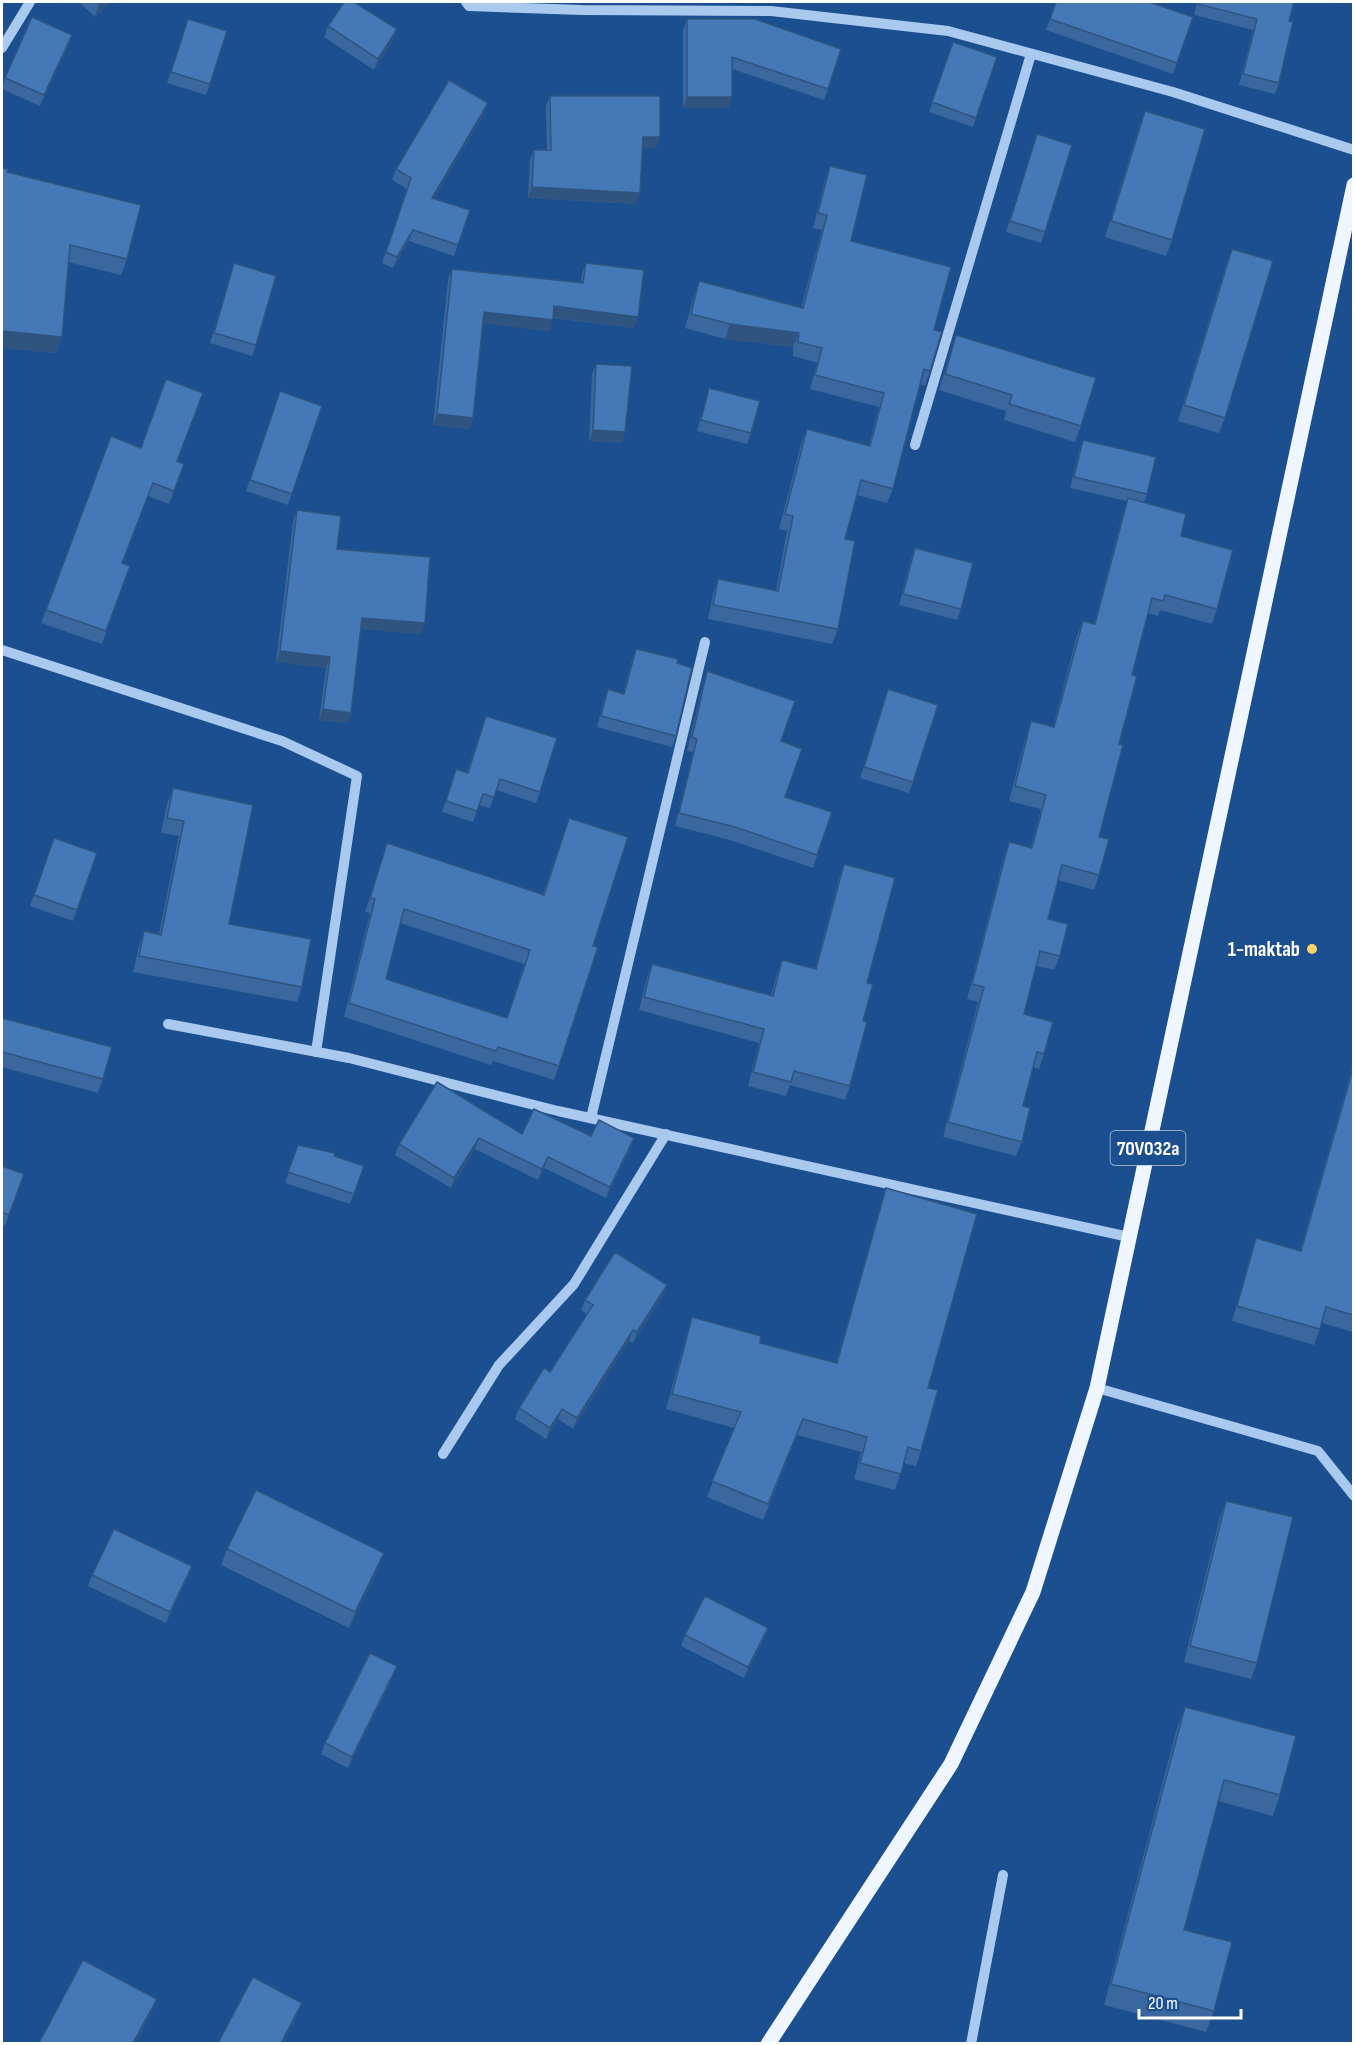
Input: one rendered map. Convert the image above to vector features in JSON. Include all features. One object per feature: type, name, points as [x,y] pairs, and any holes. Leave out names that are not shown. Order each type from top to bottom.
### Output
[{"type":"main road","name":"70V032a","points":[[768,2043],[951,1764],[1033,1592],[1096,1388],[1353,185]]},
{"type":"street","points":[[2,48],[30,2]]},
{"type":"street","points":[[466,2],[469,6],[582,10],[771,10],[948,31],[1173,92],[1353,150]]},
{"type":"street","points":[[915,445],[1031,54]]},
{"type":"street","points":[[591,1118],[705,642]]},
{"type":"street","points":[[2,650],[282,741],[357,776],[316,1052]]},
{"type":"street","points":[[168,1024],[349,1058],[591,1118],[1129,1237]]},
{"type":"street","points":[[443,1454],[499,1365],[574,1284],[666,1134]]},
{"type":"street","points":[[1096,1388],[1318,1451],[1353,1496]]},
{"type":"street","points":[[971,2043],[1003,1875]]},
{"type":"building","points":[[344,2],[354,2],[397,29],[378,59],[328,26]]},
{"type":"building","points":[[1056,2],[1149,2],[1193,17],[1177,63],[1050,19]]},
{"type":"building","points":[[1199,2],[1294,2],[1289,21],[1293,22],[1279,83],[1243,74],[1257,19],[1198,4]]},
{"type":"building","points":[[32,17],[72,35],[44,95],[5,78]]},
{"type":"building","points":[[188,19],[227,31],[210,84],[171,72]]},
{"type":"building","points":[[687,19],[755,19],[841,49],[828,89],[732,57],[732,97],[687,97]]},
{"type":"building","points":[[953,42],[997,57],[976,118],[932,102]]},
{"type":"building","points":[[449,80],[488,103],[432,198],[470,210],[458,245],[413,230],[397,257],[386,252],[411,178],[396,169]]},
{"type":"building","points":[[550,96],[660,96],[660,137],[643,137],[640,193],[532,187],[534,150],[551,150]]},
{"type":"building","points":[[1145,111],[1205,129],[1172,240],[1111,221]]},
{"type":"building","points":[[1037,134],[1072,145],[1045,232],[1010,221]]},
{"type":"building","points":[[830,166],[867,175],[851,241],[951,267],[934,330],[942,332],[930,371],[924,369],[893,489],[861,480],[845,539],[855,541],[838,629],[713,605],[718,579],[778,591],[793,516],[785,514],[807,429],[870,446],[884,393],[815,375],[822,348],[798,342],[799,333],[730,324],[691,314],[699,281],[803,308],[827,215],[818,213]]},
{"type":"building","points":[[2,168],[8,169],[7,172],[141,205],[127,259],[70,245],[62,337],[2,331]]},
{"type":"building","points":[[1232,249],[1273,261],[1225,418],[1184,405]]},
{"type":"building","points":[[234,263],[276,276],[256,345],[214,333]]},
{"type":"building","points":[[586,263],[644,270],[638,317],[554,306],[553,320],[484,312],[473,418],[437,414],[452,269],[583,283]]},
{"type":"building","points":[[956,335],[1096,378],[1081,426],[1009,404],[1012,395],[945,374]]},
{"type":"building","points":[[596,364],[632,366],[625,432],[593,430]]},
{"type":"building","points":[[166,379],[203,393],[177,461],[184,464],[174,491],[153,483],[122,563],[130,566],[106,631],[46,610],[111,436],[141,448]]},
{"type":"building","points":[[709,388],[760,401],[751,433],[701,420]]},
{"type":"building","points":[[280,391],[322,406],[292,494],[250,480]]},
{"type":"building","points":[[1083,440],[1156,457],[1147,494],[1074,477]]},
{"type":"building","points":[[1128,498],[1186,514],[1181,536],[1233,550],[1217,609],[1165,595],[1163,601],[1152,598],[1132,675],[1137,676],[1119,744],[1123,745],[1099,837],[1109,839],[1099,875],[1062,865],[1048,919],[1068,924],[1060,956],[1040,951],[1024,1014],[1053,1022],[1044,1054],[1037,1052],[1023,1106],[1030,1108],[1022,1142],[948,1122],[984,987],[972,984],[1009,842],[1032,848],[1046,795],[1015,786],[1031,721],[1054,727],[1083,621],[1095,624]]},
{"type":"building","points":[[297,510],[341,516],[337,549],[430,557],[425,623],[362,618],[351,713],[323,709],[330,657],[280,651]]},
{"type":"building","points":[[915,548],[973,563],[961,609],[903,594]]},
{"type":"building","points":[[636,649],[678,659],[677,663],[692,668],[676,736],[601,716],[608,689],[624,694]]},
{"type":"building","points":[[707,671],[795,701],[781,741],[802,749],[785,797],[832,812],[817,855],[735,827],[679,813],[697,739],[692,737]]},
{"type":"building","points":[[888,689],[938,705],[913,782],[864,767]]},
{"type":"building","points":[[486,716],[557,738],[540,792],[500,779],[494,797],[483,794],[477,811],[446,801],[456,769],[468,773]]},
{"type":"building","points":[[173,788],[253,805],[229,924],[311,939],[302,987],[139,956],[144,931],[161,935],[184,821],[167,818]]},
{"type":"building","points":[[569,818],[628,837],[593,946],[598,947],[559,1066],[498,1047],[496,1051],[349,1003],[375,899],[370,898],[387,843],[544,895]],"holes":[[[404,909],[530,950],[507,1018],[386,979]]]},
{"type":"building","points":[[54,838],[97,853],[77,910],[34,895]]},
{"type":"building","points":[[844,864],[895,878],[867,983],[873,984],[863,1021],[867,1022],[850,1086],[794,1071],[791,1082],[753,1072],[764,1029],[644,997],[652,964],[773,996],[782,960],[816,969]]},
{"type":"building","points":[[2,1018],[112,1047],[103,1079],[2,1052]]},
{"type":"building","points":[[1353,1069],[1353,1315],[1326,1307],[1320,1329],[1237,1306],[1256,1238],[1301,1251]]},
{"type":"building","points":[[437,1082],[522,1134],[534,1109],[591,1136],[599,1120],[634,1138],[610,1187],[548,1157],[542,1169],[479,1138],[454,1178],[399,1144]]},
{"type":"building","points":[[298,1145],[335,1153],[334,1156],[364,1166],[354,1194],[288,1172]]},
{"type":"building","points":[[2,1166],[24,1174],[9,1215],[2,1212]]},
{"type":"building","points":[[886,1188],[977,1214],[928,1388],[938,1390],[921,1451],[908,1447],[901,1474],[860,1463],[867,1437],[803,1419],[768,1504],[712,1481],[741,1412],[672,1394],[692,1317],[761,1336],[760,1343],[837,1363]]},
{"type":"building","points":[[615,1252],[667,1285],[637,1332],[633,1330],[577,1418],[562,1409],[550,1428],[519,1408],[544,1368],[550,1372],[593,1305],[585,1300]]},
{"type":"building","points":[[256,1490],[384,1553],[355,1612],[227,1549]]},
{"type":"building","points":[[1226,1501],[1293,1517],[1257,1663],[1190,1646]]},
{"type":"building","points":[[114,1529],[192,1566],[170,1612],[92,1575]]},
{"type":"building","points":[[705,1596],[768,1628],[748,1667],[685,1635]]},
{"type":"building","points":[[370,1653],[397,1666],[352,1757],[325,1743]]},
{"type":"building","points":[[1185,1707],[1296,1736],[1280,1795],[1224,1780],[1184,1930],[1232,1942],[1214,2011],[1111,1984]]},
{"type":"building","points":[[83,1960],[157,1999],[133,2043],[39,2043]]},
{"type":"building","points":[[253,1977],[302,2003],[281,2043],[218,2043]]},
{"type":"place","name":"1-maktab","points":[[1312,949]]}]
